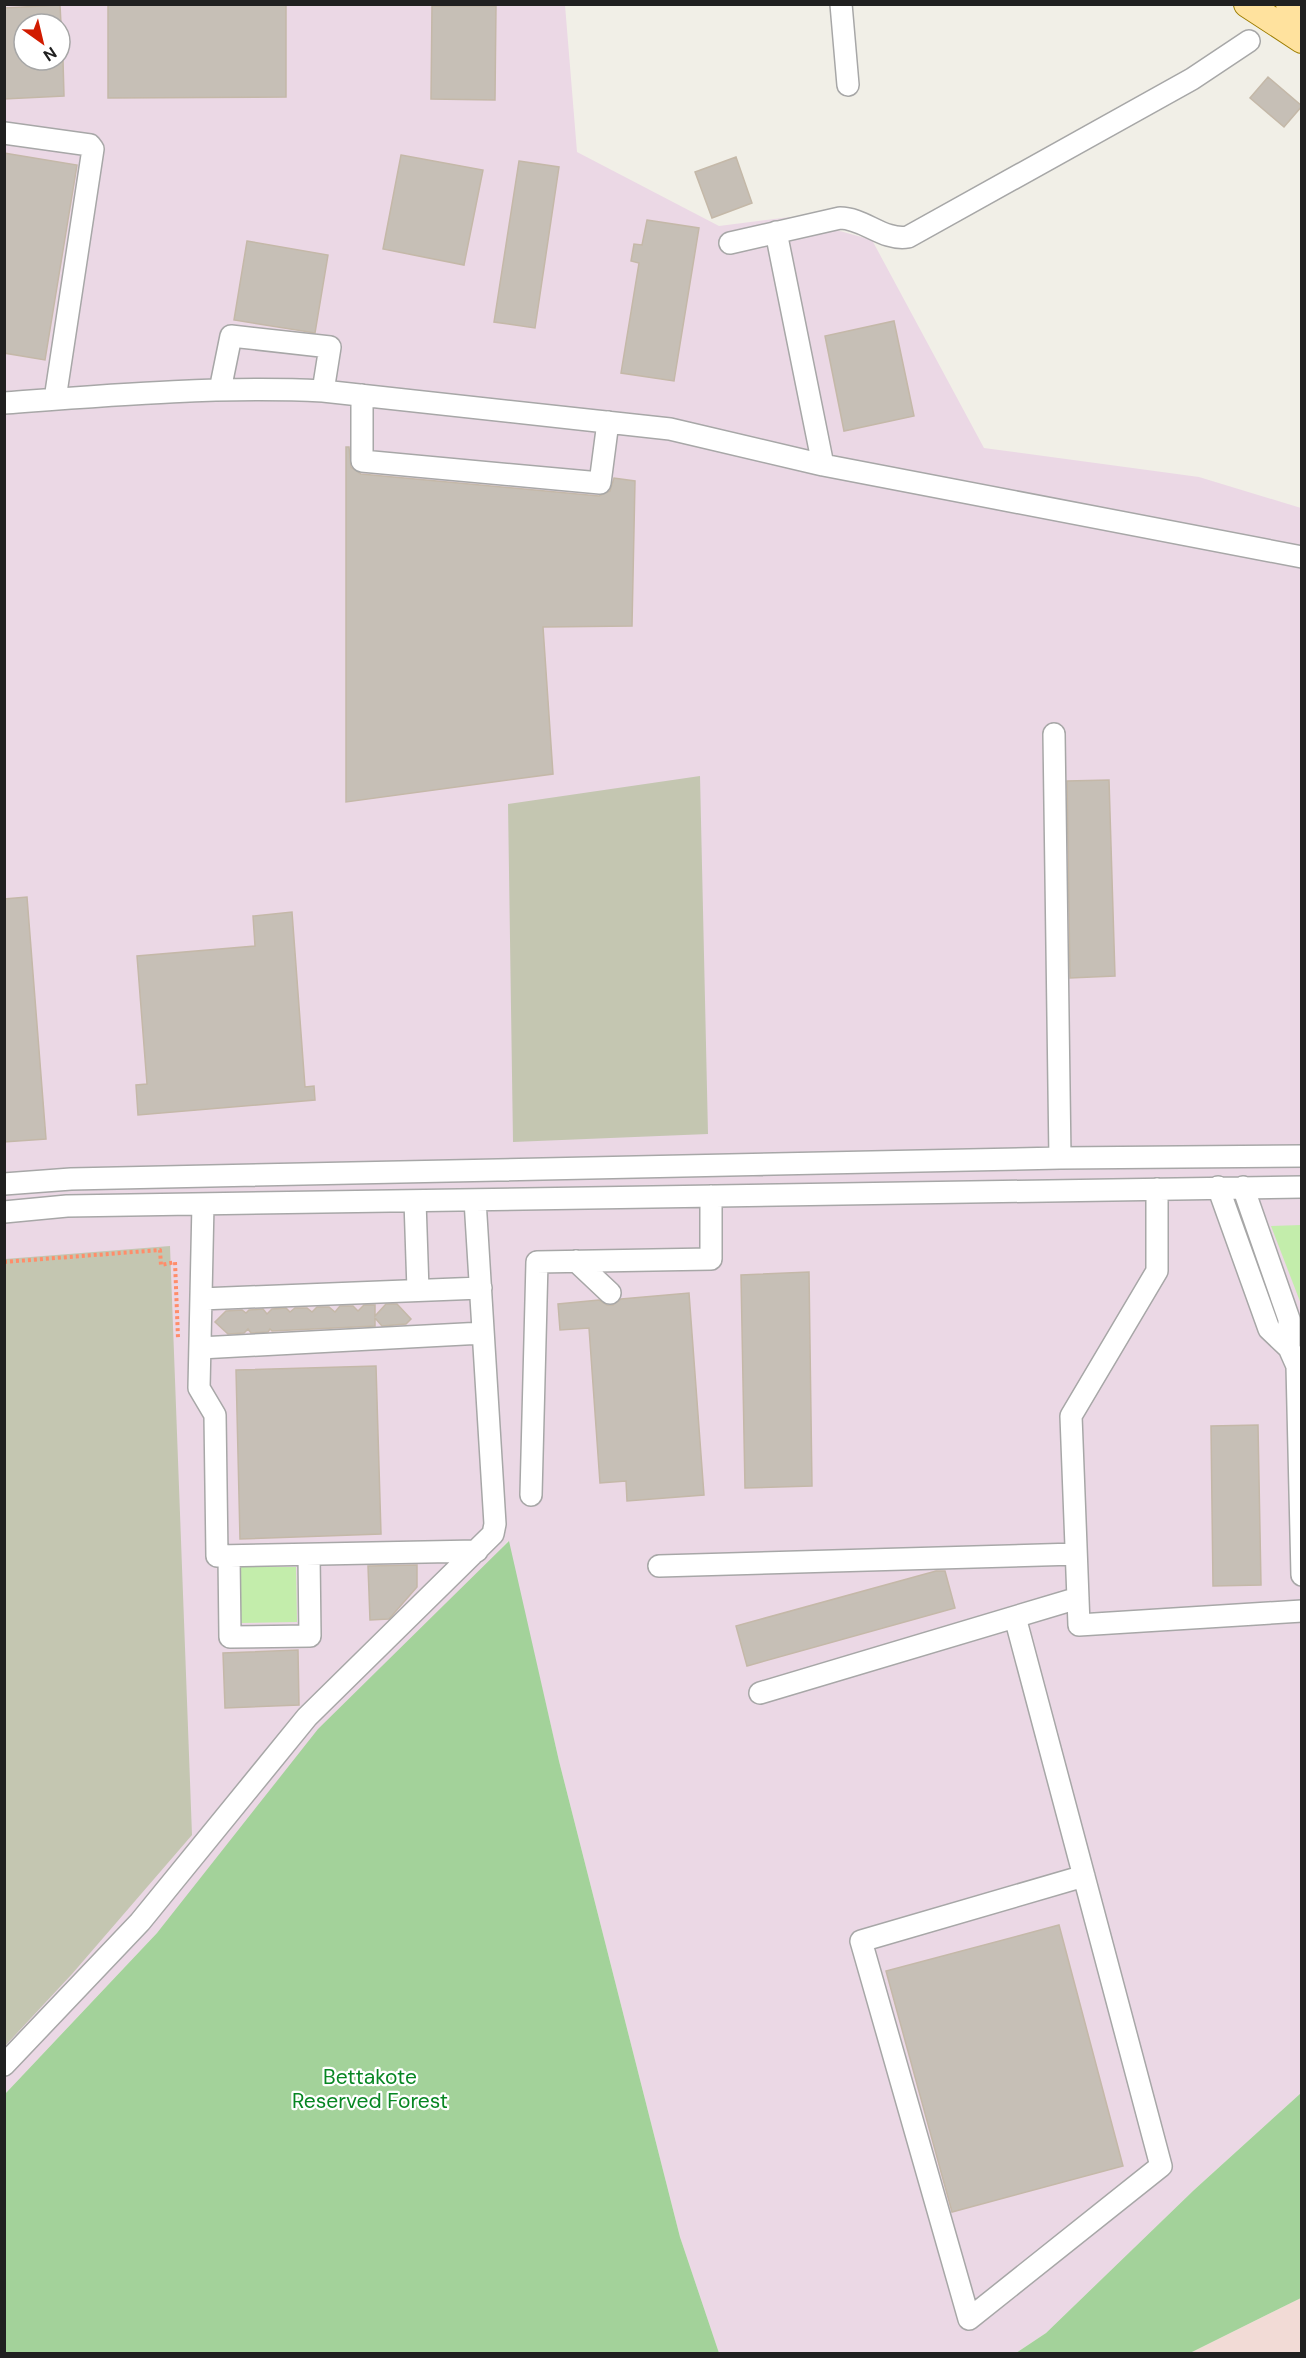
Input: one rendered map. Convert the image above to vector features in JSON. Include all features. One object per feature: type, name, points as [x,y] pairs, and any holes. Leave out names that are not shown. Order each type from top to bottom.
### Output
[{"type":"main road","points":[[1247,4],[1302,40]]},
{"type":"main road","points":[[1289,4],[1302,12]]},
{"type":"street","points":[[841,4],[848,85]]},
{"type":"street","points":[[730,243],[845,218],[889,236],[908,237],[1192,79],[1249,40]]},
{"type":"street","points":[[4,133],[90,145],[93,149],[55,399]]},
{"type":"street","points":[[776,232],[823,465]]},
{"type":"street","points":[[220,390],[231,336],[330,347],[323,391]]},
{"type":"street","points":[[4,403],[220,390],[323,391],[670,429],[823,465],[1302,557]]},
{"type":"street","points":[[362,395],[362,461],[600,483],[608,422]]},
{"type":"street","points":[[1054,734],[1060,1158]]},
{"type":"street","points":[[4,1185],[71,1179],[1060,1158],[1302,1156]]},
{"type":"street","points":[[4,1212],[67,1206],[1302,1186]]},
{"type":"street","points":[[1218,1187],[1269,1329],[1296,1360]]},
{"type":"street","points":[[1243,1187],[1289,1319],[1296,1360],[1302,1575]]},
{"type":"street","points":[[1157,1189],[1157,1271],[1071,1416],[1079,1625],[1302,1611]]},
{"type":"street","points":[[531,1495],[537,1262],[711,1259],[711,1196]]},
{"type":"street","points":[[4,2066],[140,1922],[307,1717],[493,1534],[495,1524],[475,1200]]},
{"type":"street","points":[[415,1201],[418,1290]]},
{"type":"street","points":[[203,1204],[199,1388],[214,1415],[217,1556],[477,1551]]},
{"type":"street","points":[[576,1261],[610,1293]]},
{"type":"street","points":[[201,1299],[481,1288]]},
{"type":"street","points":[[200,1348],[483,1333]]},
{"type":"street","points":[[659,1566],[1076,1554]]},
{"type":"street","points":[[229,1556],[230,1637],[309,1636],[309,1555]]},
{"type":"street","points":[[760,1693],[1078,1598]]},
{"type":"street","points":[[1015,1617],[1084,1876],[1161,2166],[969,2319],[861,1941],[1084,1876]]},
{"type":"path","points":[[4,1262],[160,1250],[161,1265],[175,1262],[179,1345]]},
{"type":"shaded area","points":[[5,5],[565,5],[577,152],[719,226],[790,217],[872,240],[984,448],[1199,477],[1301,508],[1301,2093],[1194,2190],[1046,2333],[1016,2353],[719,2353],[680,2237],[559,1761],[508,1541],[157,1933],[5,2094]]},
{"type":"shaded area","points":[[700,776],[708,1134],[513,1142],[508,804]]},
{"type":"shaded area","points":[[170,1246],[192,1835],[72,1974],[5,2046],[5,1259]]},
{"type":"shaded area","points":[[1301,2298],[1301,2353],[1190,2353]]},
{"type":"green space","points":[[1302,1225],[1301,1304],[1271,1226]]},
{"type":"green space","name":"Bettakote Reserved Forest","points":[[509,1541],[559,1761],[680,2237],[719,2353],[5,2353],[5,2094],[157,1933],[318,1729]]},
{"type":"green space","points":[[241,1567],[296,1567],[297,1622],[241,1623]]},
{"type":"green space","points":[[1301,2093],[1301,2298],[1190,2353],[1016,2353],[1046,2333],[1194,2190]]},
{"type":"building","points":[[108,4],[286,4],[286,97],[108,98]]},
{"type":"building","points":[[60,5],[60,12],[12,12],[12,72],[63,72],[64,96],[4,99],[4,8]]},
{"type":"building","points":[[432,6],[496,6],[495,100],[431,99]]},
{"type":"building","points":[[1268,77],[1302,106],[1284,127],[1250,98]]},
{"type":"building","points":[[4,153],[77,165],[45,360],[4,353]]},
{"type":"building","points":[[401,155],[483,170],[464,265],[383,249]]},
{"type":"building","points":[[736,157],[752,203],[712,218],[695,172]]},
{"type":"building","points":[[519,161],[559,167],[535,328],[494,322]]},
{"type":"building","points":[[647,220],[699,228],[674,381],[621,373],[639,263],[631,261],[634,244],[642,245]]},
{"type":"building","points":[[247,241],[328,255],[315,333],[234,320]]},
{"type":"building","points":[[894,321],[914,416],[844,431],[825,336]]},
{"type":"building","points":[[346,447],[349,447],[351,467],[361,474],[599,496],[610,491],[614,478],[635,481],[632,626],[543,627],[553,774],[346,802]]},
{"type":"building","points":[[1109,780],[1115,976],[1070,978],[1067,781]]},
{"type":"building","points":[[27,897],[46,1139],[4,1142],[4,899]]},
{"type":"building","points":[[292,912],[305,1087],[314,1086],[315,1100],[138,1115],[136,1085],[147,1084],[137,956],[255,946],[253,916]]},
{"type":"building","points":[[809,1272],[812,1486],[745,1488],[741,1275]]},
{"type":"building","points":[[689,1293],[704,1495],[627,1501],[626,1481],[600,1483],[589,1328],[560,1330],[558,1304],[599,1300],[607,1305],[613,1305],[621,1299]]},
{"type":"building","points":[[386,1304],[397,1304],[411,1319],[406,1324],[382,1326],[375,1318],[375,1326],[272,1331],[270,1329],[268,1332],[251,1333],[248,1329],[244,1333],[228,1334],[215,1322],[226,1311],[242,1310],[246,1313],[249,1310],[263,1309],[267,1314],[272,1309],[286,1308],[290,1312],[295,1308],[307,1308],[312,1312],[317,1307],[329,1307],[335,1312],[340,1306],[353,1306],[358,1311],[364,1305],[375,1305],[375,1316]]},
{"type":"building","points":[[376,1366],[381,1534],[240,1539],[236,1370]]},
{"type":"building","points":[[1258,1425],[1261,1585],[1213,1586],[1211,1426]]},
{"type":"building","points":[[417,1565],[417,1587],[389,1619],[370,1620],[368,1566]]},
{"type":"building","points":[[936,1571],[945,1571],[955,1608],[747,1666],[736,1626]]},
{"type":"building","points":[[298,1650],[299,1705],[225,1708],[223,1653]]},
{"type":"building","points":[[1059,1925],[1123,2166],[952,2212],[886,1971]]}]
